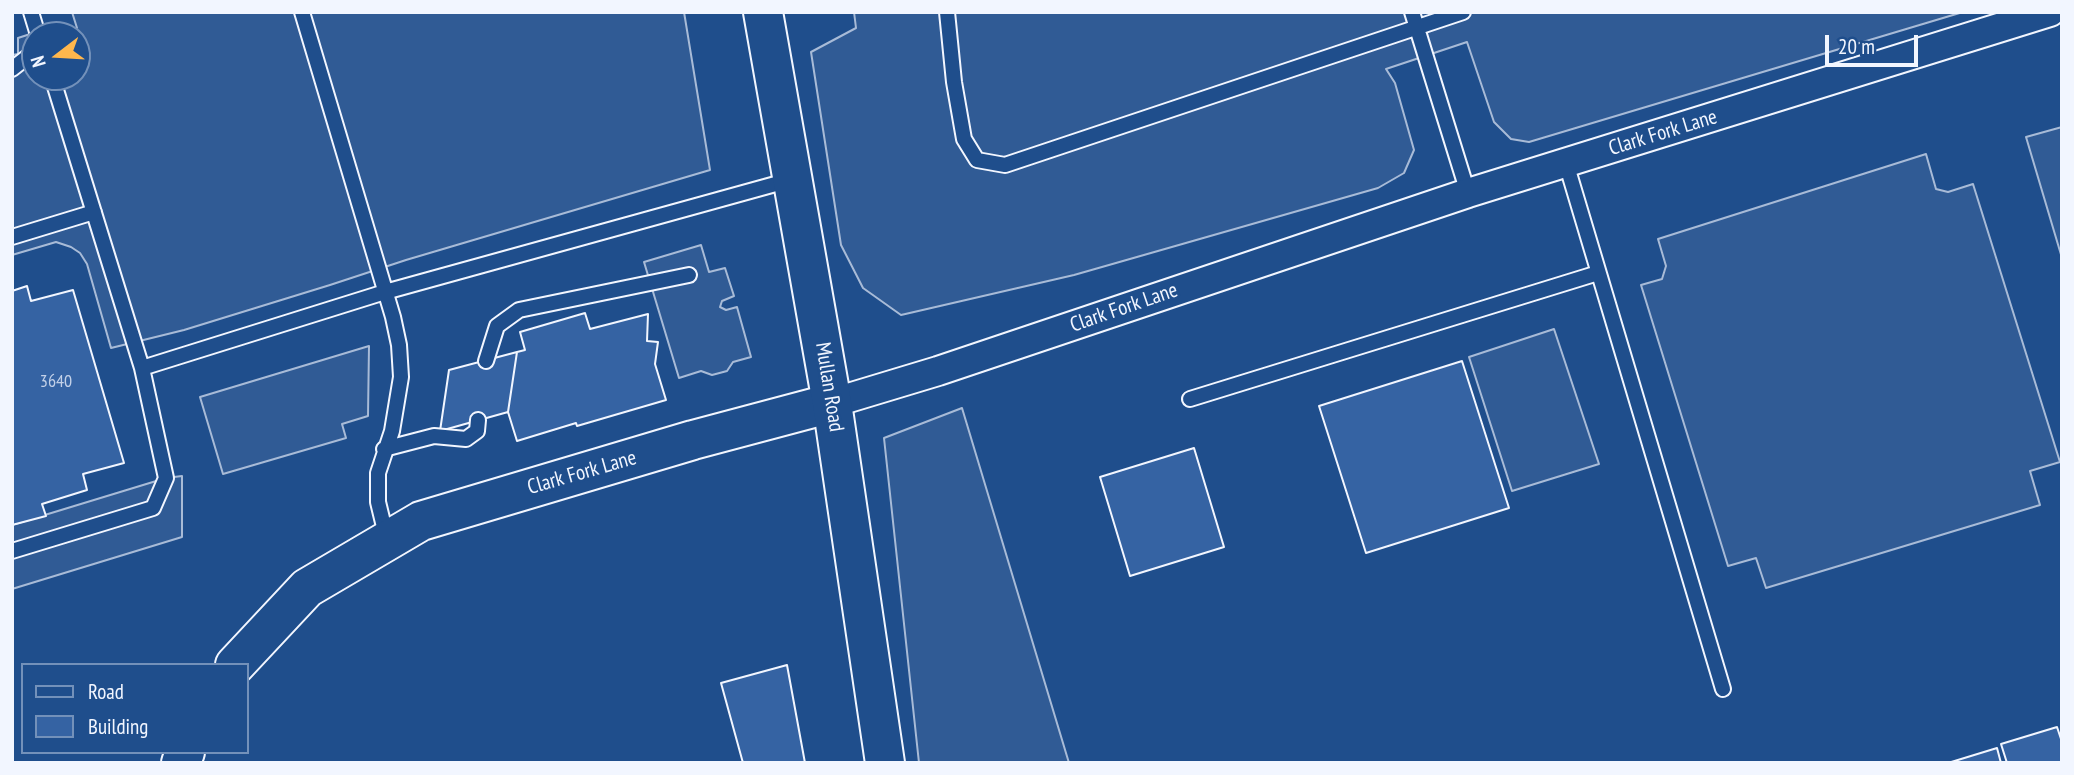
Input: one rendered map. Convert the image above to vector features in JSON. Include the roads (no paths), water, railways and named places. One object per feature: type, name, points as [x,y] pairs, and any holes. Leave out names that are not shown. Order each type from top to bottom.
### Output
[{"type":"main road","name":"Mullan Road","points":[[763,12],[832,403],[885,763]]},
{"type":"main road","name":"Clark Fork Lane","points":[[237,663],[307,588],[421,521],[693,440],[832,403]]},
{"type":"street","name":"Clark Fork Lane","points":[[832,403],[952,366],[1468,193],[2050,12]]},
{"type":"lane","points":[[302,12],[399,345],[401,377],[392,431],[377,473],[378,502],[387,539]]},
{"type":"lane","points":[[947,12],[954,82],[964,139],[977,160],[1005,165],[1463,12]]},
{"type":"lane","points":[[1412,12],[1468,193]]},
{"type":"lane","points":[[12,551],[153,508],[166,478],[142,368],[56,91]]},
{"type":"lane","points":[[1566,163],[1723,689]]},
{"type":"lane","points":[[142,368],[385,292],[793,180]]},
{"type":"lane","points":[[12,237],[94,212]]},
{"type":"lane","points":[[1190,399],[1598,273]]},
{"type":"lane","points":[[486,360],[497,326],[519,310],[690,275]]},
{"type":"lane","points":[[384,449],[434,436],[466,439],[477,431],[478,420]]}]
